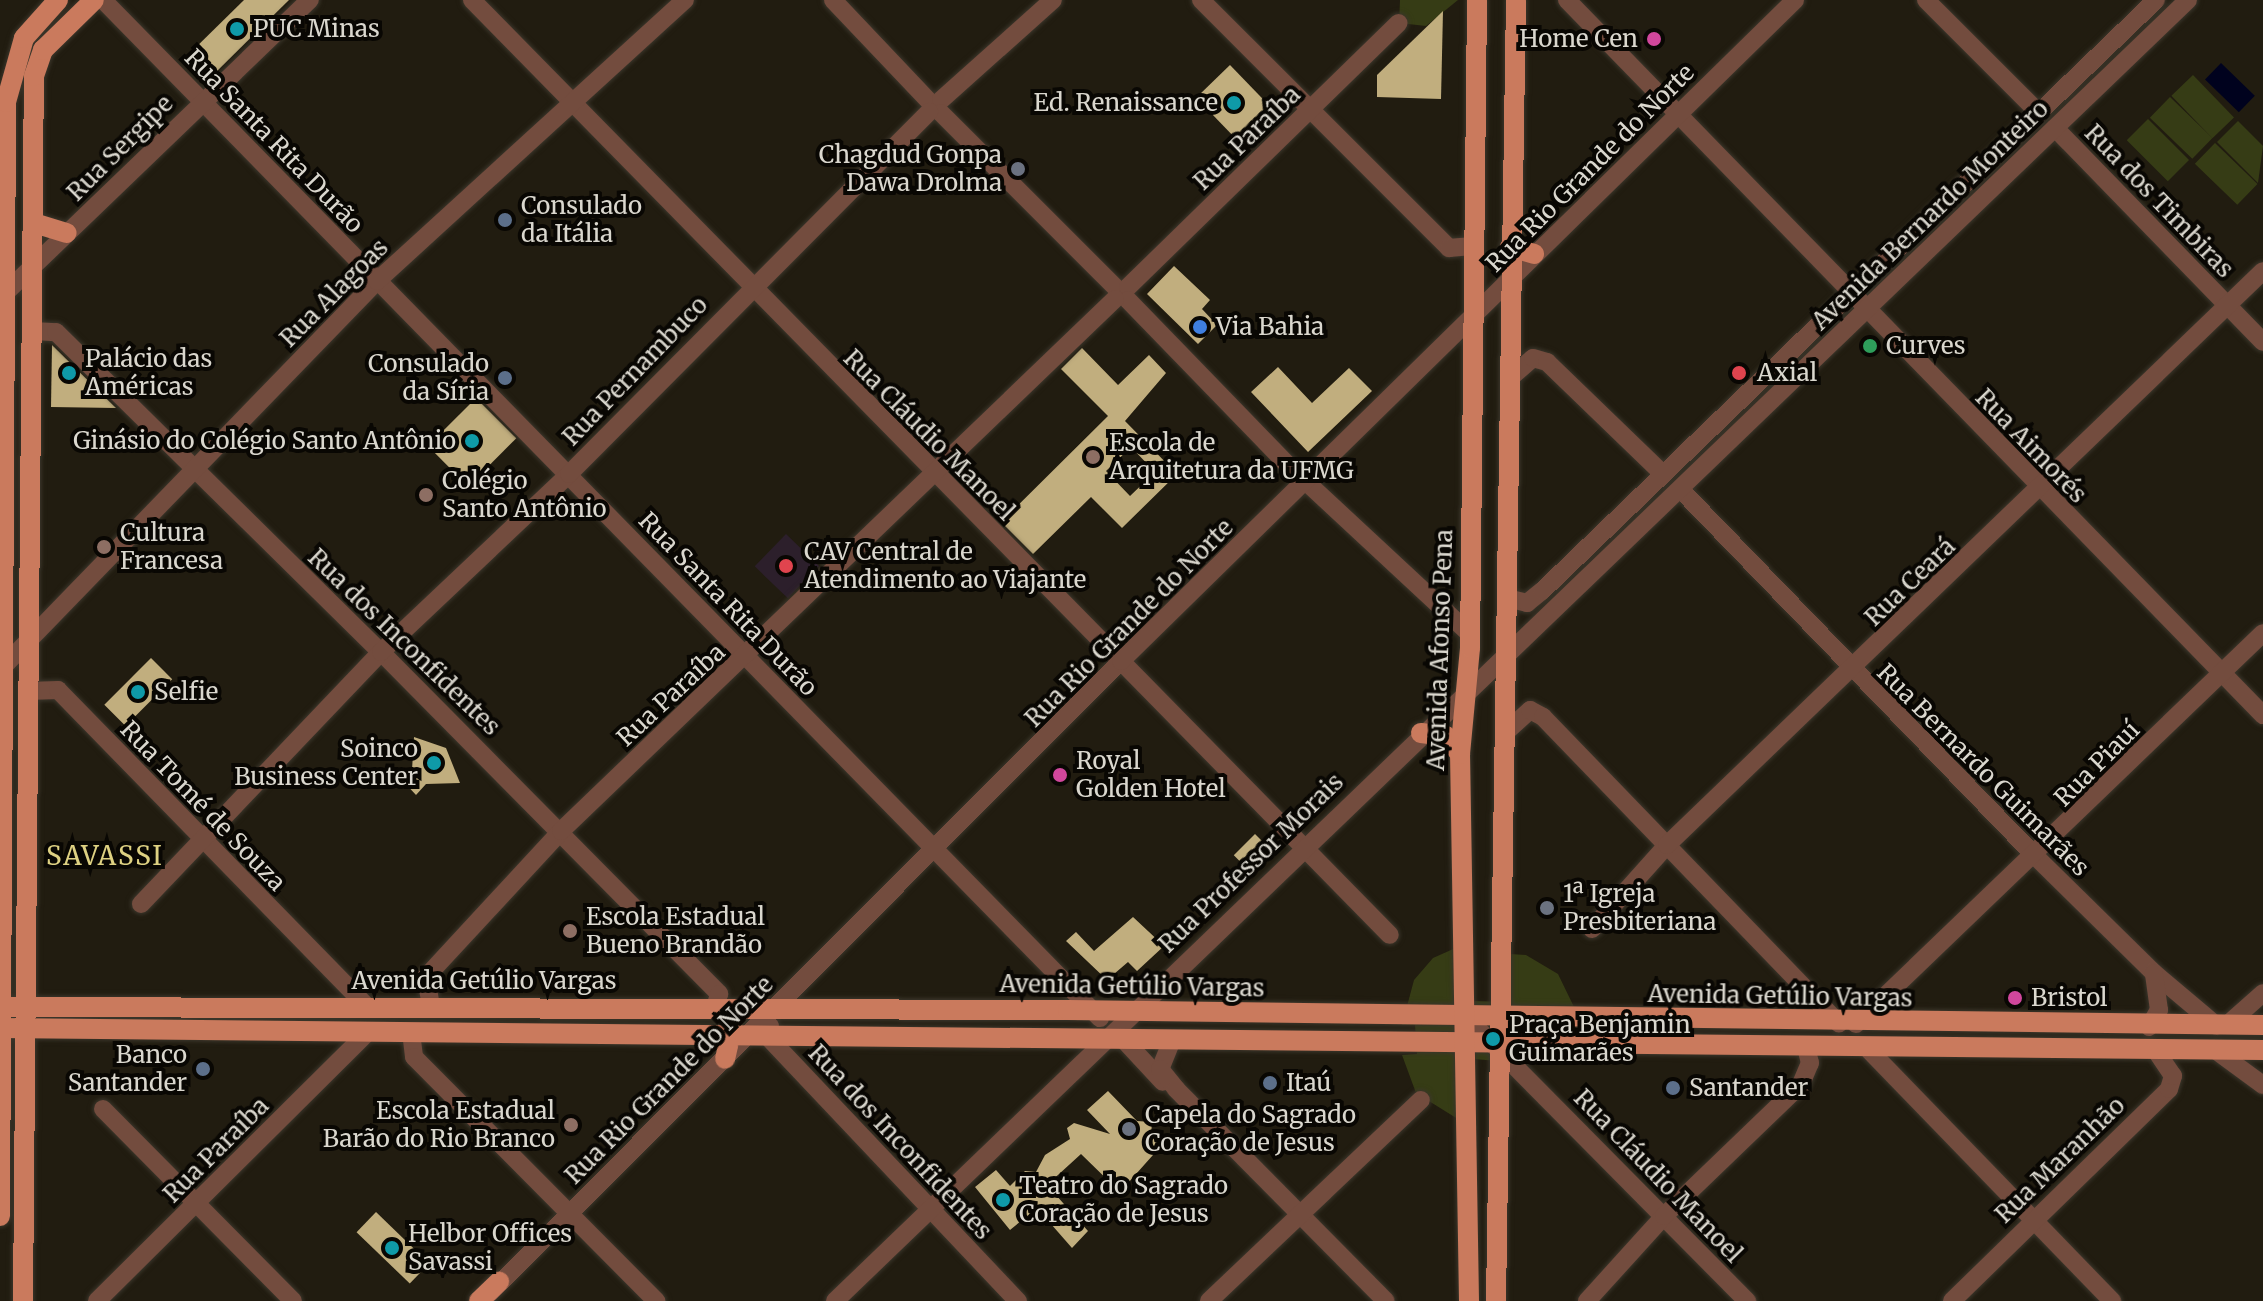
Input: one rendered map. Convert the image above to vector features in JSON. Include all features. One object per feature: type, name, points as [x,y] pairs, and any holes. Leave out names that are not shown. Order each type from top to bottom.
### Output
[{"type":"main road","points":[[0,1216],[6,102],[12,65],[24,38],[58,0]]},
{"type":"main road","points":[[23,1301],[26,641],[34,331],[31,268],[34,76],[43,50],[94,0]]},
{"type":"main road","name":"Avenida Afonso Pena","points":[[1469,1301],[1460,754],[1469,633],[1477,0]]},
{"type":"main road","points":[[1496,1301],[1497,1044],[1508,730],[1509,281],[1516,0]]},
{"type":"main road","points":[[12,65],[34,76]]},
{"type":"main road","points":[[34,223],[67,233]]},
{"type":"main road","points":[[1510,247],[1534,254]]},
{"type":"main road","points":[[1421,733],[1446,736],[1460,754]]},
{"type":"main road","name":"Avenida Getúlio Vargas","points":[[1,1007],[776,1008],[1848,1024],[2262,1026]]},
{"type":"main road","points":[[2185,1026],[2214,1049]]},
{"type":"main road","name":"Avenida Getúlio Vargas","points":[[1,1028],[2263,1050]]},
{"type":"main road","points":[[719,1036],[728,1046],[725,1059]]},
{"type":"main road","points":[[482,1301],[499,1282]]},
{"type":"street","name":"Rua Santa Rita Durão","points":[[103,0],[746,658],[1099,1011]]},
{"type":"street","name":"Rua Sergipe","points":[[4,294],[203,99],[310,0]]},
{"type":"street","name":"Rua Cláudio Manoel","points":[[472,0],[570,107],[1390,935]]},
{"type":"street","name":"Rua Alagoas","points":[[3,667],[377,281],[685,0]]},
{"type":"street","points":[[833,0],[1287,464],[1310,479],[1469,633]]},
{"type":"street","name":"Rua Pernambuco","points":[[141,904],[381,652],[569,474],[748,288],[935,107],[1053,0]]},
{"type":"street","points":[[1201,0],[1308,113],[1449,248],[1472,246]]},
{"type":"street","name":"Rua Aimorés","points":[[1567,0],[1848,295],[2263,715]]},
{"type":"street","name":"Rua Rio Grande do Norte","points":[[471,1301],[499,1282],[937,849],[1121,661],[1795,0]]},
{"type":"street","points":[[1926,0],[2039,113]]},
{"type":"street","name":"Avenida Bernardo Monteiro","points":[[1542,591],[1661,472],[2156,0]]},
{"type":"street","name":"Avenida Bernardo Monteiro","points":[[1463,698],[1683,492],[1865,310],[2188,0]]},
{"type":"street","name":"Rua Paraíba","points":[[431,1006],[426,977],[561,831],[936,477],[1399,23]]},
{"type":"street","name":"Rua dos Timbiras","points":[[2055,128],[2263,342]]},
{"type":"street","name":"Rua Ceará","points":[[1592,929],[1667,845],[1852,672],[2263,271]]},
{"type":"street","name":"Rua dos Inconfidentes","points":[[34,331],[56,332],[381,652],[719,994],[715,1008]]},
{"type":"street","points":[[1510,378],[1533,358],[1547,362],[1661,472]]},
{"type":"street","name":"Rua Bernardo Guimarães","points":[[1683,492],[1852,672],[2036,857],[2154,973],[2222,1026]]},
{"type":"street","points":[[1507,598],[1527,603],[1542,591],[1559,609]]},
{"type":"street","name":"Rua Piauí","points":[[1848,1024],[2036,857],[2263,633]]},
{"type":"street","name":"Rua Tomé de Souza","points":[[28,691],[58,690],[366,1006]]},
{"type":"street","name":"Rua Professor Morais","points":[[835,1301],[1131,1011],[1421,733],[1463,698]]},
{"type":"street","points":[[1508,730],[1530,710],[1543,717],[1848,1024]]},
{"type":"street","points":[[2149,1027],[2159,1010],[2154,973]]},
{"type":"street","points":[[326,1006],[336,976]]},
{"type":"street","points":[[2222,1026],[2263,993]]},
{"type":"street","points":[[768,1037],[776,1008]]},
{"type":"street","points":[[1099,1011],[1101,1040]]},
{"type":"street","name":"Rua Cláudio Manoel","points":[[1466,1017],[1497,1044],[1747,1301]]},
{"type":"street","name":"Rua Paraíba","points":[[97,1301],[368,1032]]},
{"type":"street","points":[[411,1032],[414,1057],[656,1301]]},
{"type":"street","name":"Rua dos Inconfidentes","points":[[768,1037],[927,1210],[1018,1301]]},
{"type":"street","points":[[1124,1040],[1386,1301]]},
{"type":"street","points":[[1172,1040],[1160,1069],[1176,1089]]},
{"type":"street","points":[[1587,1301],[1664,1216],[1801,1084],[1810,1063],[1806,1047]]},
{"type":"street","points":[[1866,1047],[1906,1084],[2112,1301]]},
{"type":"street","points":[[1906,1084],[1903,1060],[1912,1047]]},
{"type":"street","name":"Rua Maranhão","points":[[1952,1301],[2031,1218],[2169,1089],[2173,1076],[2155,1049]]},
{"type":"street","points":[[2214,1049],[2263,1085]]},
{"type":"street","points":[[1209,1301],[1421,1100]]},
{"type":"street","points":[[103,1109],[293,1301]]},
{"type":"shaded area","name":"CAV Central de Atendimento ao Viajante","points":[[786,534],[819,566],[788,598],[755,566]]},
{"type":"green space","points":[[1400,0],[1458,0],[1426,26],[1399,23]]},
{"type":"green space","points":[[2193,75],[2234,117],[2212,138],[2171,96]]},
{"type":"green space","points":[[2170,97],[2212,138],[2192,159],[2150,118]]},
{"type":"green space","points":[[2148,119],[2189,160],[2168,181],[2127,140]]},
{"type":"green space","points":[[2238,121],[2263,146],[2258,183],[2217,142]]},
{"type":"green space","points":[[2215,143],[2257,184],[2237,205],[2195,164]]},
{"type":"green space","points":[[1460,946],[1471,1001],[1510,1002],[1510,954],[1526,955],[1558,974],[1575,1009],[1523,1024],[1524,1063],[1473,1059],[1461,1121],[1416,1093],[1402,1055],[1417,1054],[1415,1025],[1402,1025],[1414,980],[1433,958]]},
{"type":"water","points":[[2221,63],[2255,96],[2239,112],[2205,80]]},
{"type":"building","name":"PUC Minas","points":[[244,0],[289,0],[208,80],[186,57]]},
{"type":"building","points":[[1443,11],[1441,99],[1377,97],[1377,75]]},
{"type":"building","name":"Ed. Renaissance","points":[[1230,65],[1273,110],[1239,142],[1196,98]]},
{"type":"building","points":[[1174,266],[1210,300],[1202,309],[1217,325],[1198,344],[1147,294]]},
{"type":"building","name":"Palácio das Américas","points":[[52,345],[116,408],[51,407]]},
{"type":"building","name":"Escola de Arquitetura da UFMG","points":[[1082,348],[1118,385],[1149,355],[1166,373],[1125,421],[1177,474],[1122,528],[1091,497],[1033,554],[1001,522],[1108,416],[1061,369]],"holes":[[[1131,447],[1155,472],[1130,496],[1106,471]]]},
{"type":"building","points":[[1278,367],[1312,403],[1349,368],[1372,391],[1308,452],[1251,392]]},
{"type":"building","name":"Ginásio do Colégio Santo Antônio","points":[[476,398],[516,438],[468,486],[428,446]]},
{"type":"building","name":"Selfie","points":[[151,658],[172,679],[126,726],[104,705]]},
{"type":"building","name":"Soinco Business Center","points":[[414,737],[446,748],[460,783],[426,784],[416,795],[402,780],[412,770]]},
{"type":"building","points":[[1255,834],[1267,846],[1246,867],[1234,855]]},
{"type":"building","points":[[1133,917],[1164,946],[1137,971],[1128,962],[1107,980],[1066,941],[1076,932],[1094,951]]},
{"type":"building","points":[[1108,1091],[1137,1121],[1152,1122],[1151,1136],[1161,1146],[1120,1192],[1081,1154],[1047,1185],[1088,1231],[1072,1248],[1037,1208],[1010,1230],[975,1187],[996,1170],[1010,1186],[1025,1171],[1036,1172],[1045,1155],[1070,1139],[1067,1128],[1074,1123],[1110,1134],[1087,1110]]},
{"type":"building","name":"Helbor Offices Savassi","points":[[376,1212],[429,1263],[410,1284],[357,1232]]},
{"type":"place","name":"PUC Minas","points":[[237,29]]},
{"type":"place","name":"Home Cen","points":[[1654,39]]},
{"type":"place","name":"Ed. Renaissance","points":[[1234,103]]},
{"type":"place","name":"Chagdud Gonpa Dawa Drolma","points":[[1018,169]]},
{"type":"place","name":"Consulado da Itália","points":[[505,220]]},
{"type":"place","name":"Via Bahia","points":[[1200,327]]},
{"type":"place","name":"Curves","points":[[1870,346]]},
{"type":"place","name":"Palácio das Américas","points":[[69,373]]},
{"type":"place","name":"Axial","points":[[1739,373]]},
{"type":"place","name":"Consulado da Síria","points":[[505,378]]},
{"type":"place","name":"Ginásio do Colégio Santo Antônio","points":[[472,441]]},
{"type":"place","name":"Escola de Arquitetura da UFMG","points":[[1093,457]]},
{"type":"place","name":"Colégio Santo Antônio","points":[[426,495]]},
{"type":"place","name":"Cultura Francesa","points":[[104,547]]},
{"type":"place","name":"CAV Central de Atendimento ao Viajante","points":[[786,566]]},
{"type":"place","name":"Selfie","points":[[138,692]]},
{"type":"place","name":"Soinco Business Center","points":[[434,763]]},
{"type":"place","name":"Royal Golden Hotel","points":[[1060,775]]},
{"type":"place","name":"1ª Igreja Presbiteriana","points":[[1547,908]]},
{"type":"place","name":"Escola Estadual Bueno Brandão","points":[[570,931]]},
{"type":"place","name":"Bristol","points":[[2015,998]]},
{"type":"place","name":"Praça Benjamin Guimarães","points":[[1493,1039]]},
{"type":"place","name":"Banco Santander","points":[[203,1069]]},
{"type":"place","name":"Itaú","points":[[1270,1083]]},
{"type":"place","name":"Santander","points":[[1673,1088]]},
{"type":"place","name":"Escola Estadual Barão do Rio Branco","points":[[571,1125]]},
{"type":"place","name":"Capela do Sagrado Coração de Jesus","points":[[1129,1129]]},
{"type":"place","name":"Teatro do Sagrado Coração de Jesus","points":[[1003,1200]]},
{"type":"place","name":"Helbor Offices Savassi","points":[[392,1248]]},
{"type":"district","name":"SAVASSI","points":[[105,856]]}]
